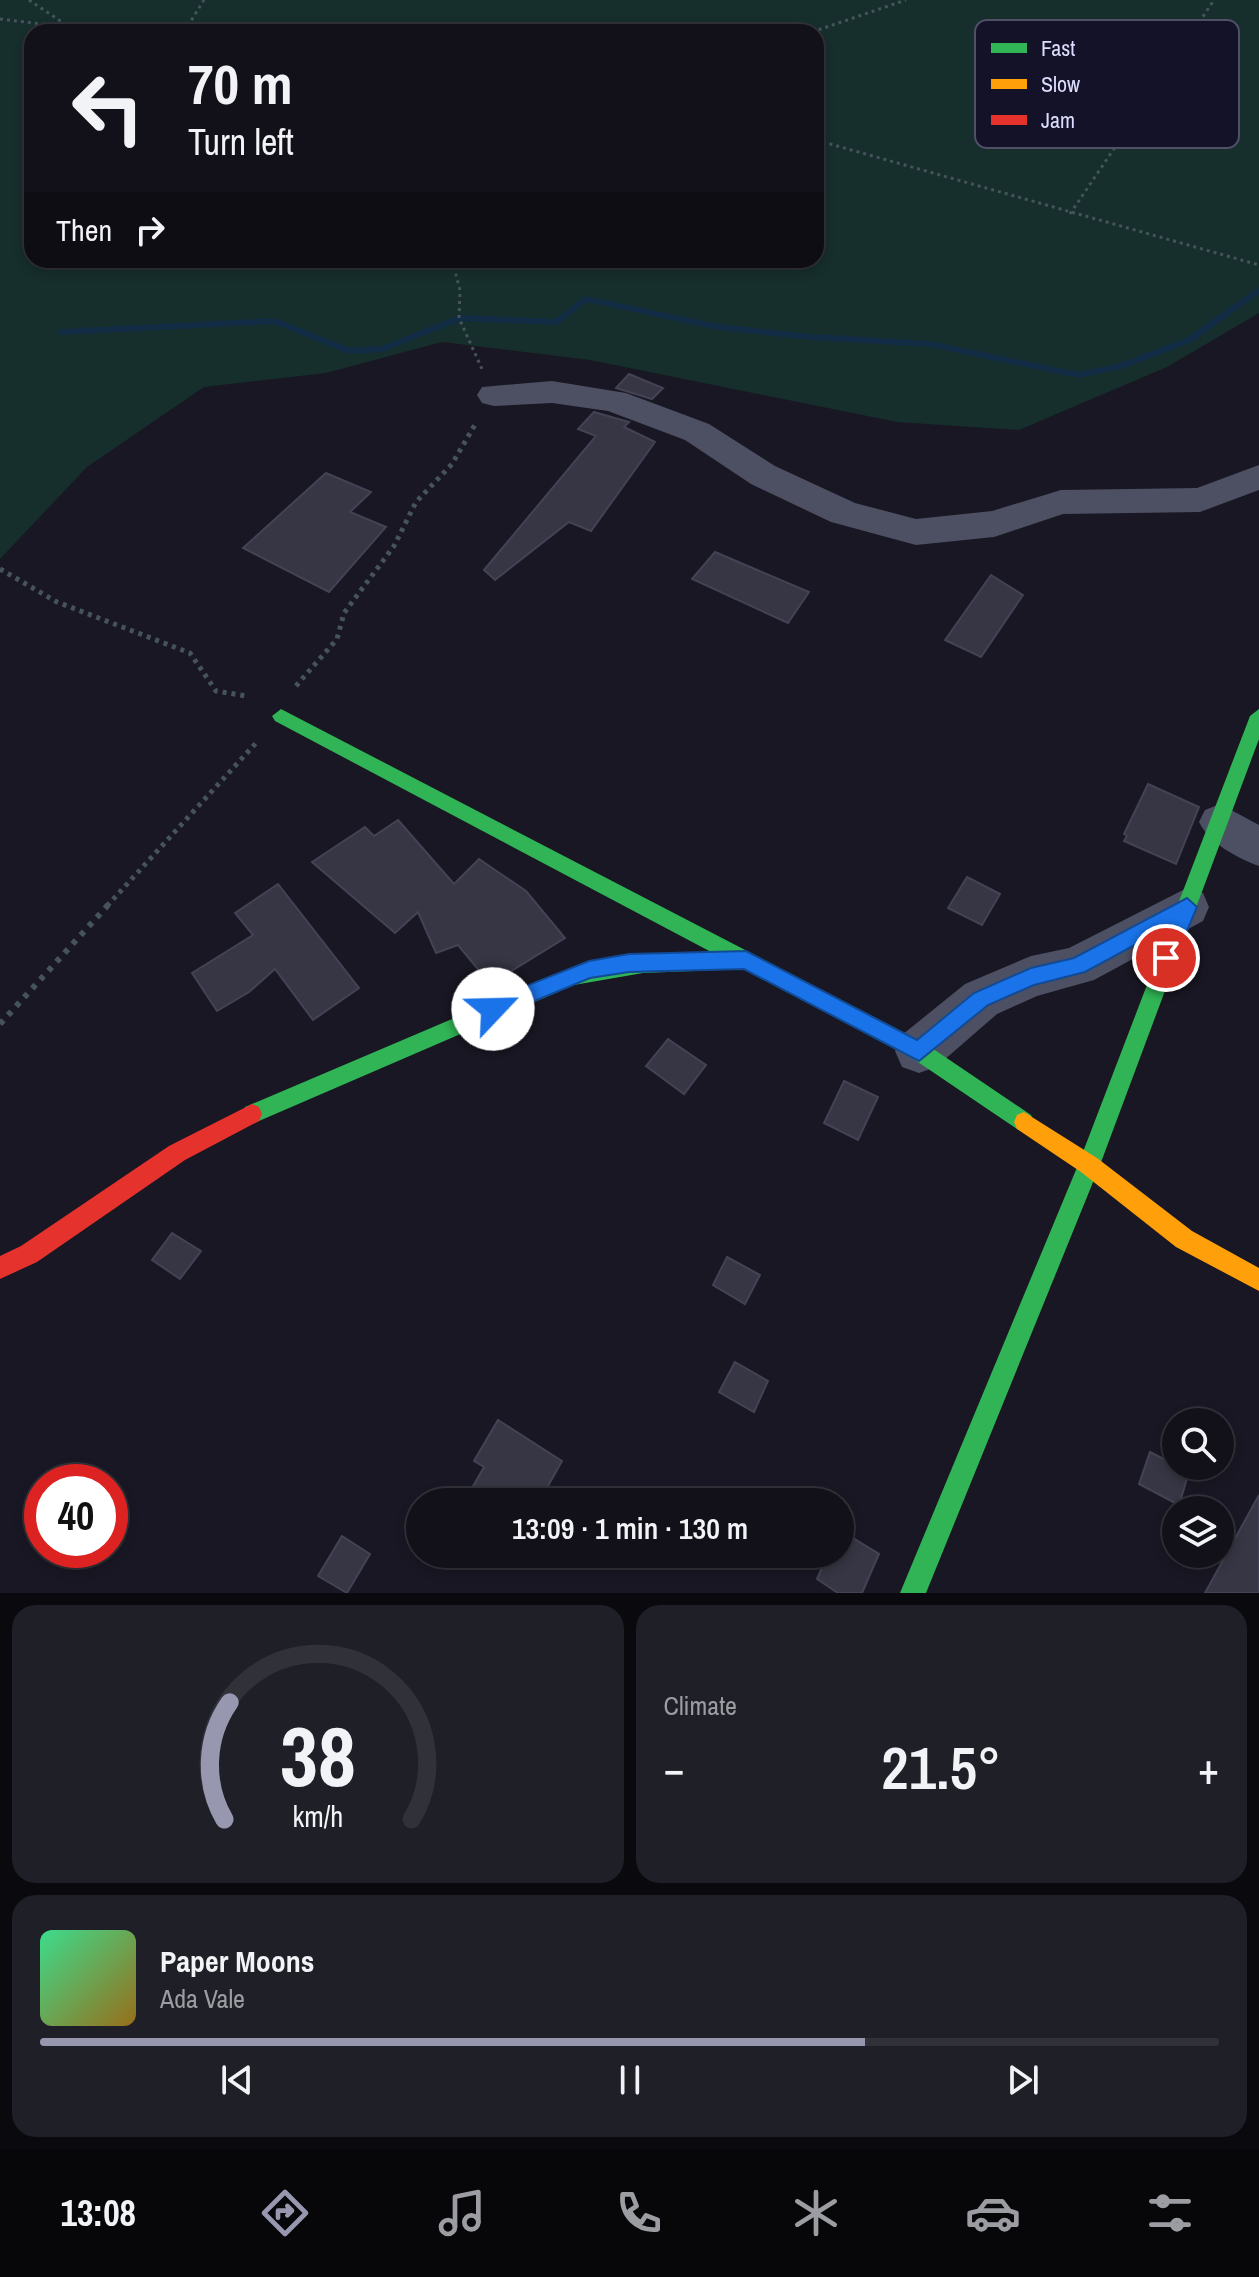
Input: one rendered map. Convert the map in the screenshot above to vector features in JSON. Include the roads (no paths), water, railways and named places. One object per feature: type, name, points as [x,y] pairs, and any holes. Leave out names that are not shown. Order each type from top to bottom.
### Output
[{"type":"street","points":[[494,395],[552,392],[614,401],[697,432],[763,475],[844,513],[916,532],[994,524],[1061,502],[1200,500],[1259,477]]},
{"type":"street","points":[[281,716],[919,1051],[1089,1165],[1184,1239],[1259,1280]]},
{"type":"street","points":[[913,1593],[1089,1165],[1259,716]]},
{"type":"street","points":[[1220,822],[1259,848]]},
{"type":"street","points":[[919,1051],[981,999],[1031,977],[1078,966],[1187,907]]},
{"type":"street","points":[[0,1268],[29,1254],[177,1153],[215,1133],[546,985],[589,970],[629,963],[746,960]]},
{"type":"waterway","points":[[61,332],[275,321],[349,351],[383,349],[459,318],[557,322],[585,299],[718,327],[811,337],[930,344],[1078,375],[1119,367],[1189,340],[1259,290]]}]
